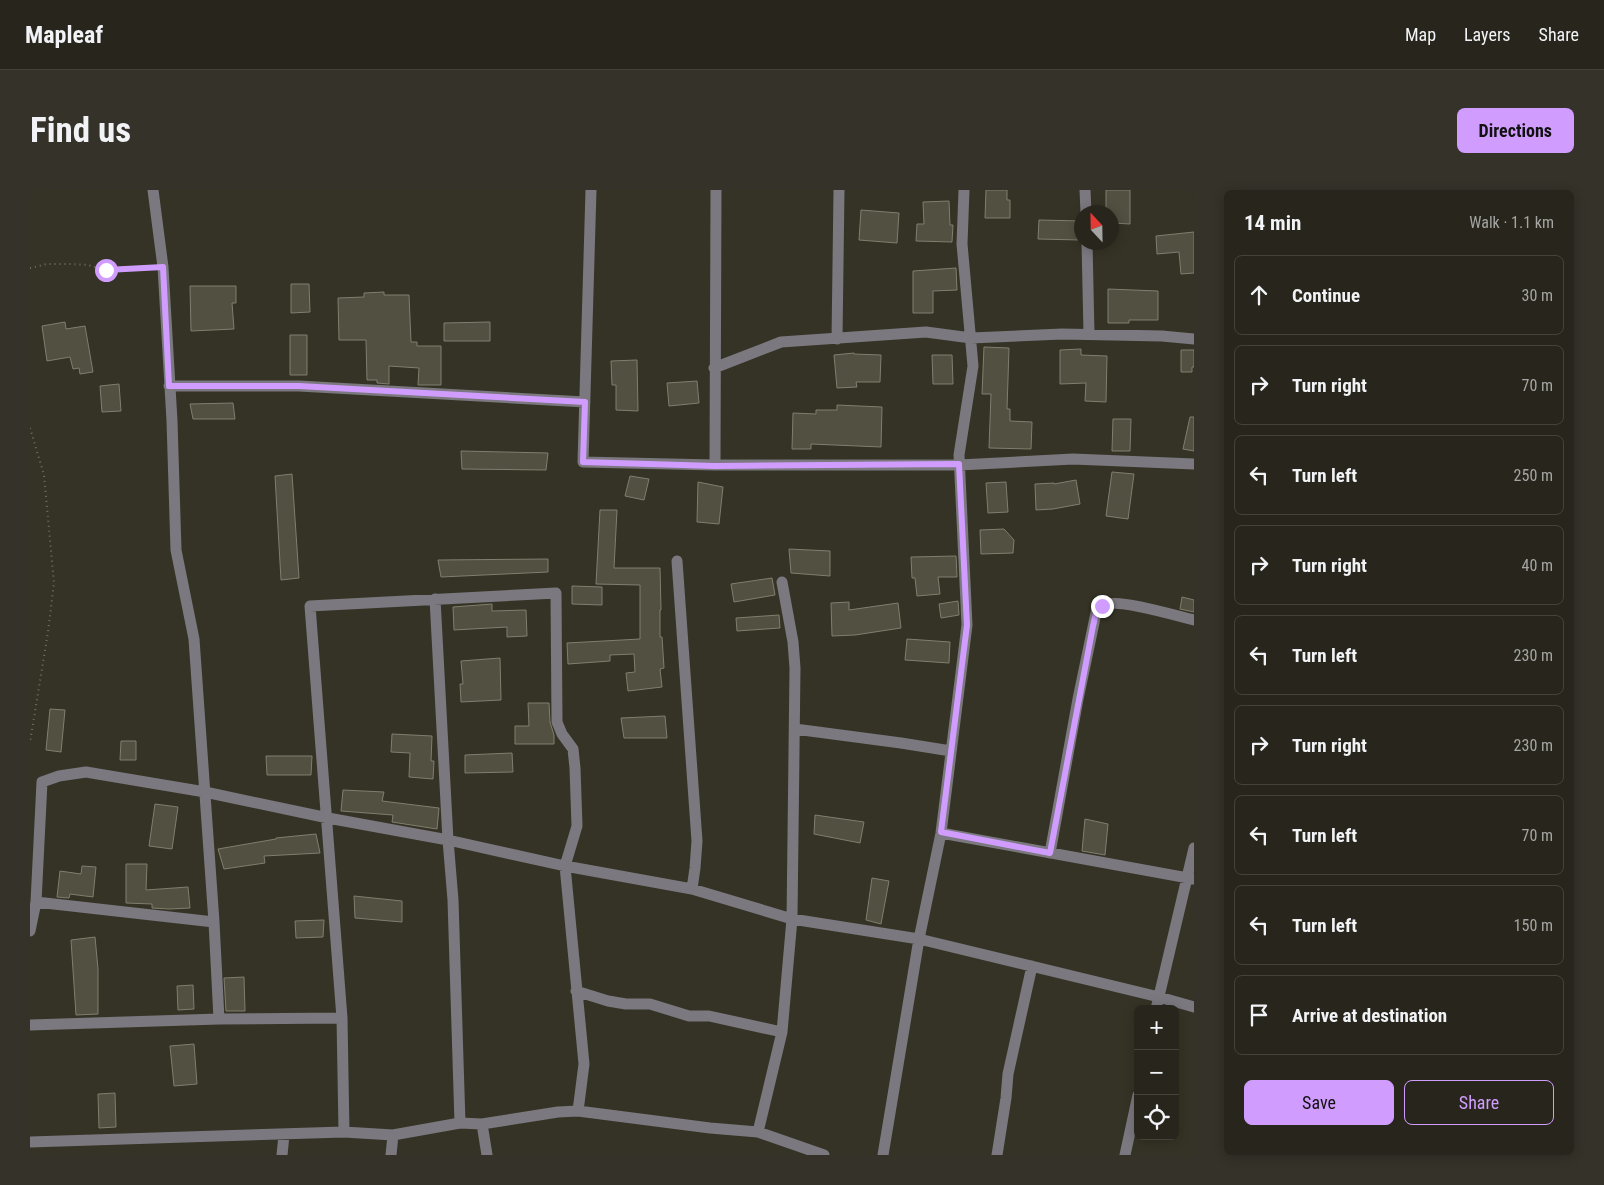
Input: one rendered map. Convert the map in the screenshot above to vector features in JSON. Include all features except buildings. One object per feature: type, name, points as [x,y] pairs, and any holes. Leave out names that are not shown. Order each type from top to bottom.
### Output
[{"type":"street","points":[[153,190],[163,267],[176,550],[194,639],[219,1019]]},
{"type":"street","points":[[591,190],[583,462],[715,466],[959,464],[1073,459],[1194,464]]},
{"type":"street","points":[[715,466],[716,190]]},
{"type":"street","points":[[837,339],[839,190]]},
{"type":"street","points":[[883,1155],[920,939],[941,832],[967,625],[959,455],[973,366],[962,244],[964,190]]},
{"type":"street","points":[[1085,190],[1086,205]]},
{"type":"street","points":[[1087,250],[1089,334]]},
{"type":"street","points":[[714,368],[781,342],[926,332],[971,338],[1089,334],[1194,339]]},
{"type":"street","points":[[169,386],[299,386],[585,402]]},
{"type":"street","points":[[677,561],[697,841],[696,868],[692,889]]},
{"type":"street","points":[[758,1132],[782,1032],[792,919],[796,668],[782,582]]},
{"type":"street","points":[[344,1132],[342,1018],[328,818],[310,606],[556,593],[557,722],[562,734],[573,749],[575,768],[577,826],[564,866],[584,1064],[578,1112]]},
{"type":"street","points":[[435,600],[453,900],[460,1123]]},
{"type":"street","points":[[1050,853],[1096,613],[1102,606],[1110,603],[1194,620]]},
{"type":"street","points":[[795,729],[951,751]]},
{"type":"street","points":[[30,931],[36,902],[42,782],[59,776],[86,772],[205,792],[328,818],[448,840],[564,866],[692,889],[792,919],[920,939],[1194,1007]]},
{"type":"street","points":[[941,832],[1190,878]]},
{"type":"street","points":[[1157,1005],[1190,878],[1194,848]]},
{"type":"street","points":[[36,902],[214,922]]},
{"type":"street","points":[[996,1155],[1006,1098],[1008,1074],[1032,966]]},
{"type":"street","points":[[576,991],[608,1001],[626,1004],[650,1004],[689,1016],[710,1017],[782,1032]]},
{"type":"street","points":[[30,1026],[219,1019],[342,1018]]},
{"type":"street","points":[[30,1142],[344,1132],[393,1135],[460,1123],[482,1124],[558,1112],[578,1112],[758,1132],[824,1155]]},
{"type":"street","points":[[1125,1155],[1134,1113]]},
{"type":"street","points":[[482,1124],[487,1155]]},
{"type":"street","points":[[282,1155],[284,1135]]},
{"type":"street","points":[[392,1155],[393,1135]]},
{"type":"path","points":[[30,268],[47,264],[88,265],[106,270],[163,267]]},
{"type":"path","points":[[30,428],[44,475],[54,583],[30,742]]},
{"type":"route","points":[[106,270],[163,267],[169,386],[299,386],[585,402],[583,462],[715,466],[959,464],[967,625],[941,832],[1050,853],[1093,626],[1096,613],[1102,606]]}]
